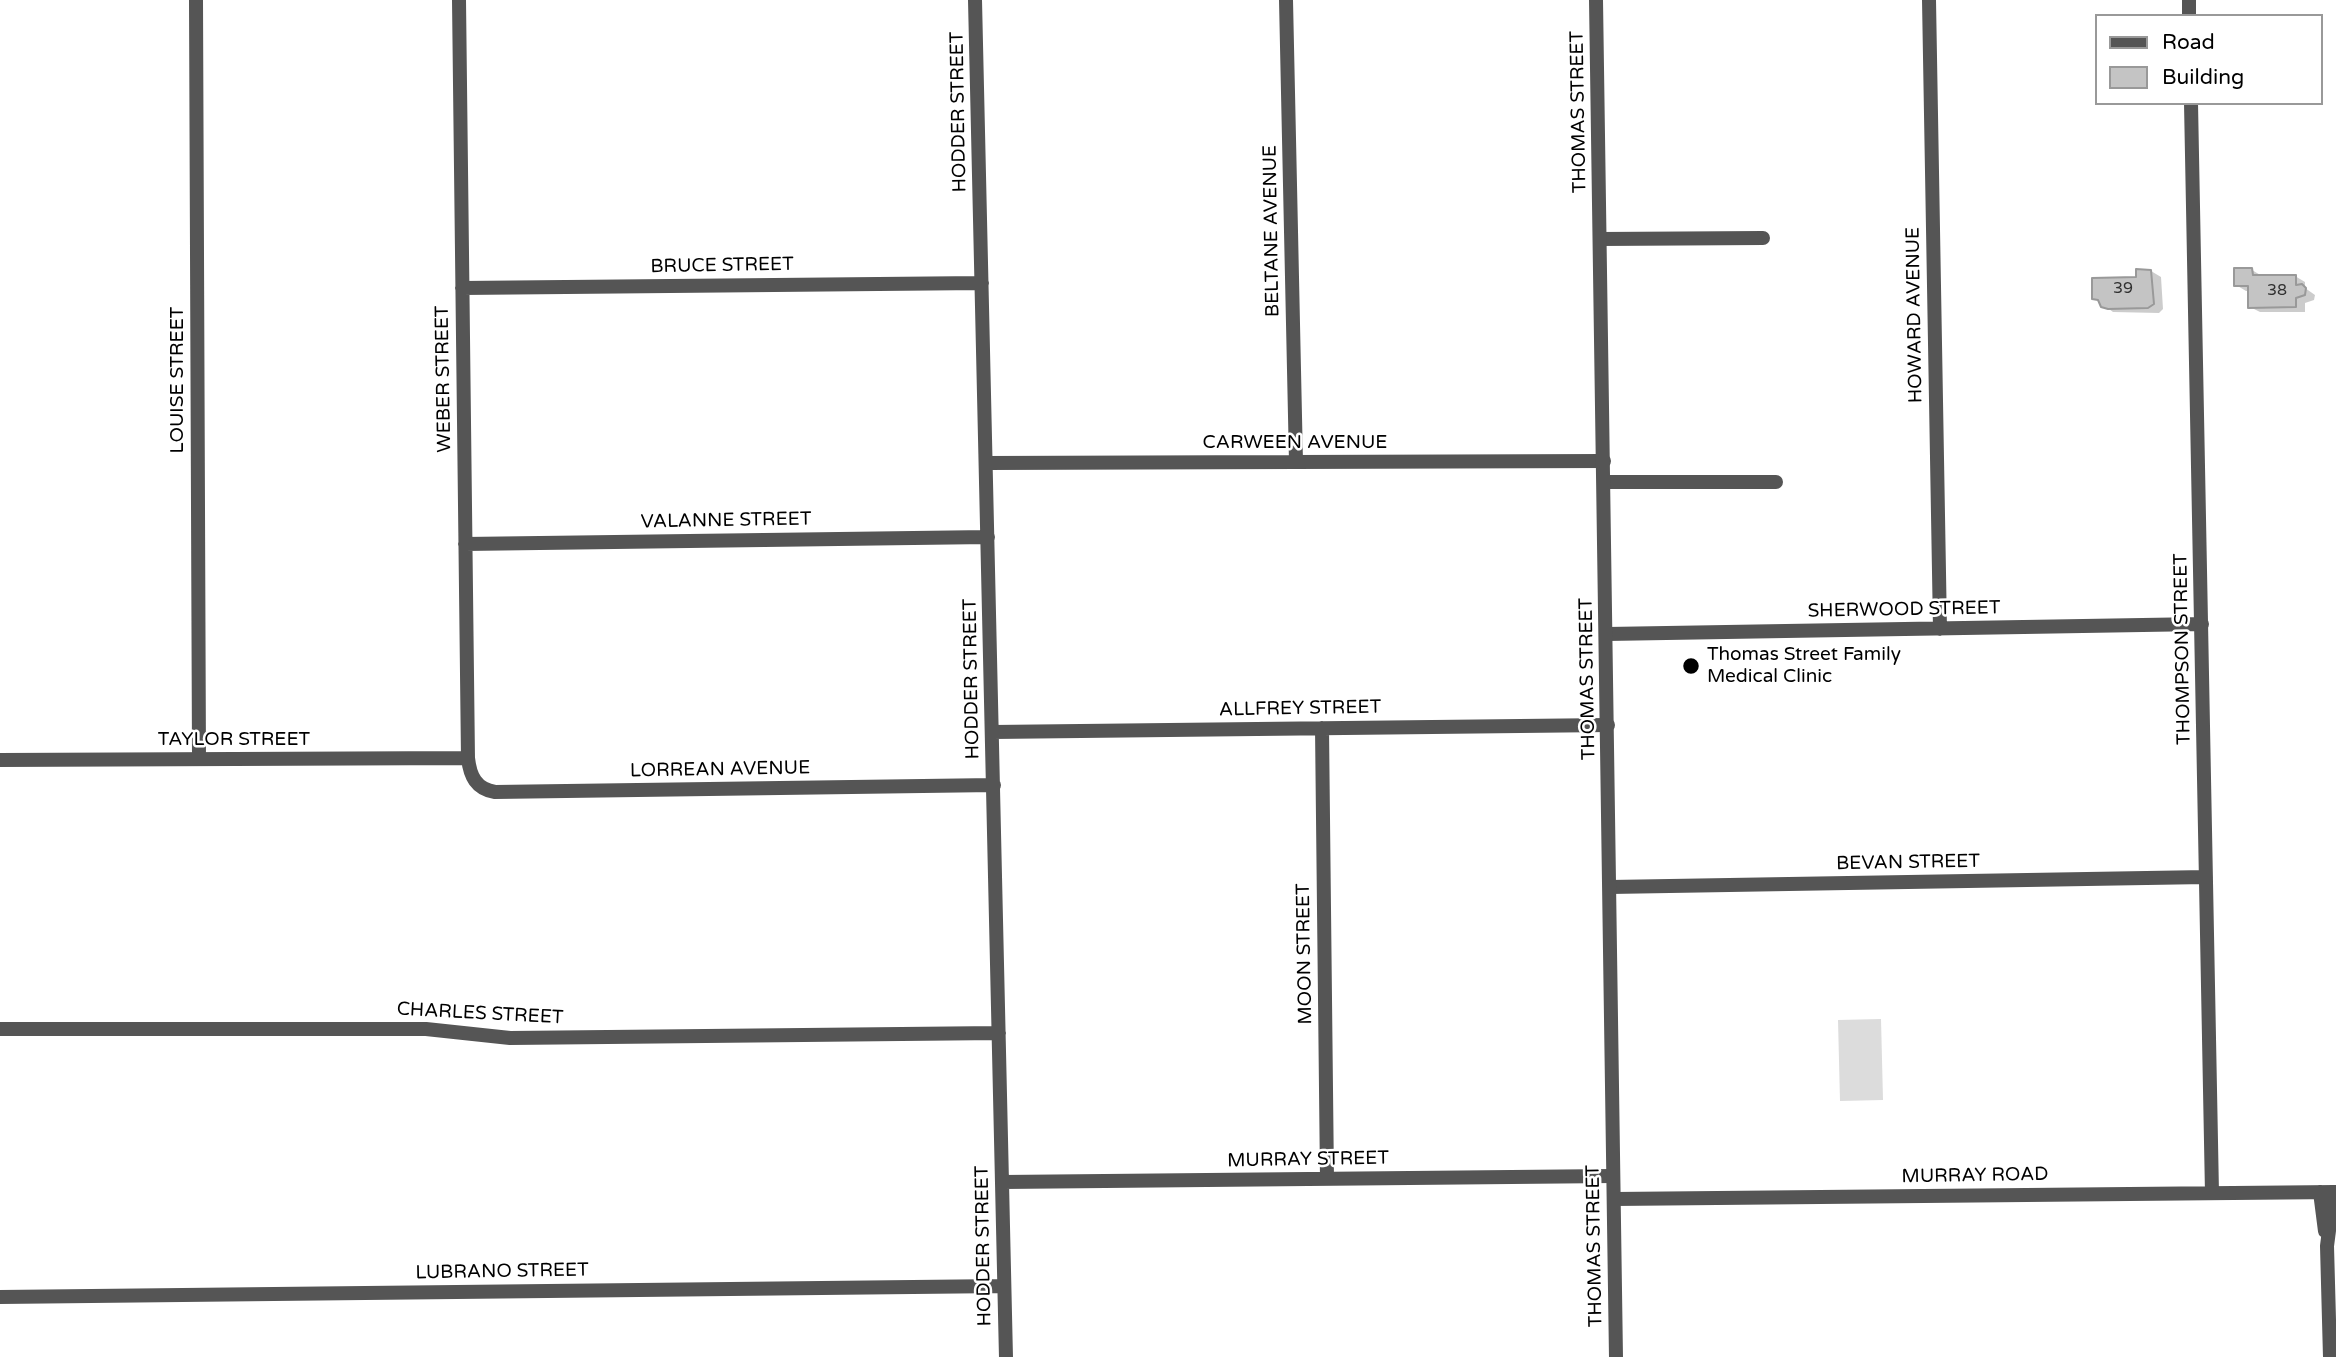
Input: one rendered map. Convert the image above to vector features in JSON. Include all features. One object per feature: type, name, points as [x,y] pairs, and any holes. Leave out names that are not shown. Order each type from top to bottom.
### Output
[{"type":"street","name":"LOUISE STREET","points":[[196,0],[199,759]]},
{"type":"street","name":"WEBER STREET","points":[[459,0],[468,758]]},
{"type":"street","name":"HODDER STREET","points":[[975,0],[1006,1357]]},
{"type":"street","name":"BELTANE AVENUE","points":[[1286,0],[1296,461]]},
{"type":"street","name":"THOMAS STREET","points":[[1596,0],[1616,1357]]},
{"type":"street","name":"HOWARD AVENUE","points":[[1929,0],[1940,629]]},
{"type":"street","name":"THOMPSON STREET","points":[[2191,105],[2212,1193]]},
{"type":"street","points":[[1600,239],[1763,238]]},
{"type":"street","name":"BRUCE STREET","points":[[462,288],[982,283]]},
{"type":"street","name":"CARWEEN AVENUE","points":[[986,463],[1604,461]]},
{"type":"street","points":[[1604,482],[1776,482]]},
{"type":"street","name":"VALANNE STREET","points":[[465,544],[988,537]]},
{"type":"street","name":"SHERWOOD STREET","points":[[1606,634],[2202,624]]},
{"type":"street","name":"ALLFREY STREET","points":[[993,732],[1608,725]]},
{"type":"street","name":"MOON STREET","points":[[1322,728],[1327,1179]]},
{"type":"street","name":"TAYLOR STREET","points":[[0,760],[468,758]]},
{"type":"street","name":"LORREAN AVENUE","points":[[468,758],[472,779],[485,790],[495,792],[994,785]]},
{"type":"street","name":"BEVAN STREET","points":[[1609,887],[2206,877]]},
{"type":"street","name":"CHARLES STREET","points":[[0,1030],[426,1029],[510,1038],[999,1033]]},
{"type":"street","name":"MURRAY STREET","points":[[1003,1182],[1613,1176]]},
{"type":"street","points":[[2329,1192],[2322,1215],[2328,1246],[2330,1357]]},
{"type":"street","name":"MURRAY ROAD","points":[[1614,1199],[2329,1192]]},
{"type":"street","name":"LUBRANO STREET","points":[[0,1297],[1004,1286]]},
{"type":"shaded area","points":[[1881,1019],[1883,1100],[1840,1101],[1838,1020]]},
{"type":"building","points":[[2234,268],[2252,268],[2253,275],[2296,275],[2296,285],[2302,284],[2306,288],[2305,295],[2296,298],[2296,307],[2248,308],[2248,286],[2234,286]]},
{"type":"building","points":[[2136,269],[2151,270],[2154,304],[2148,308],[2108,309],[2101,307],[2098,300],[2092,299],[2092,278],[2136,277]]},
{"type":"place","name":"Thomas Street Family Medical Clinic","points":[[1691,666]]}]
